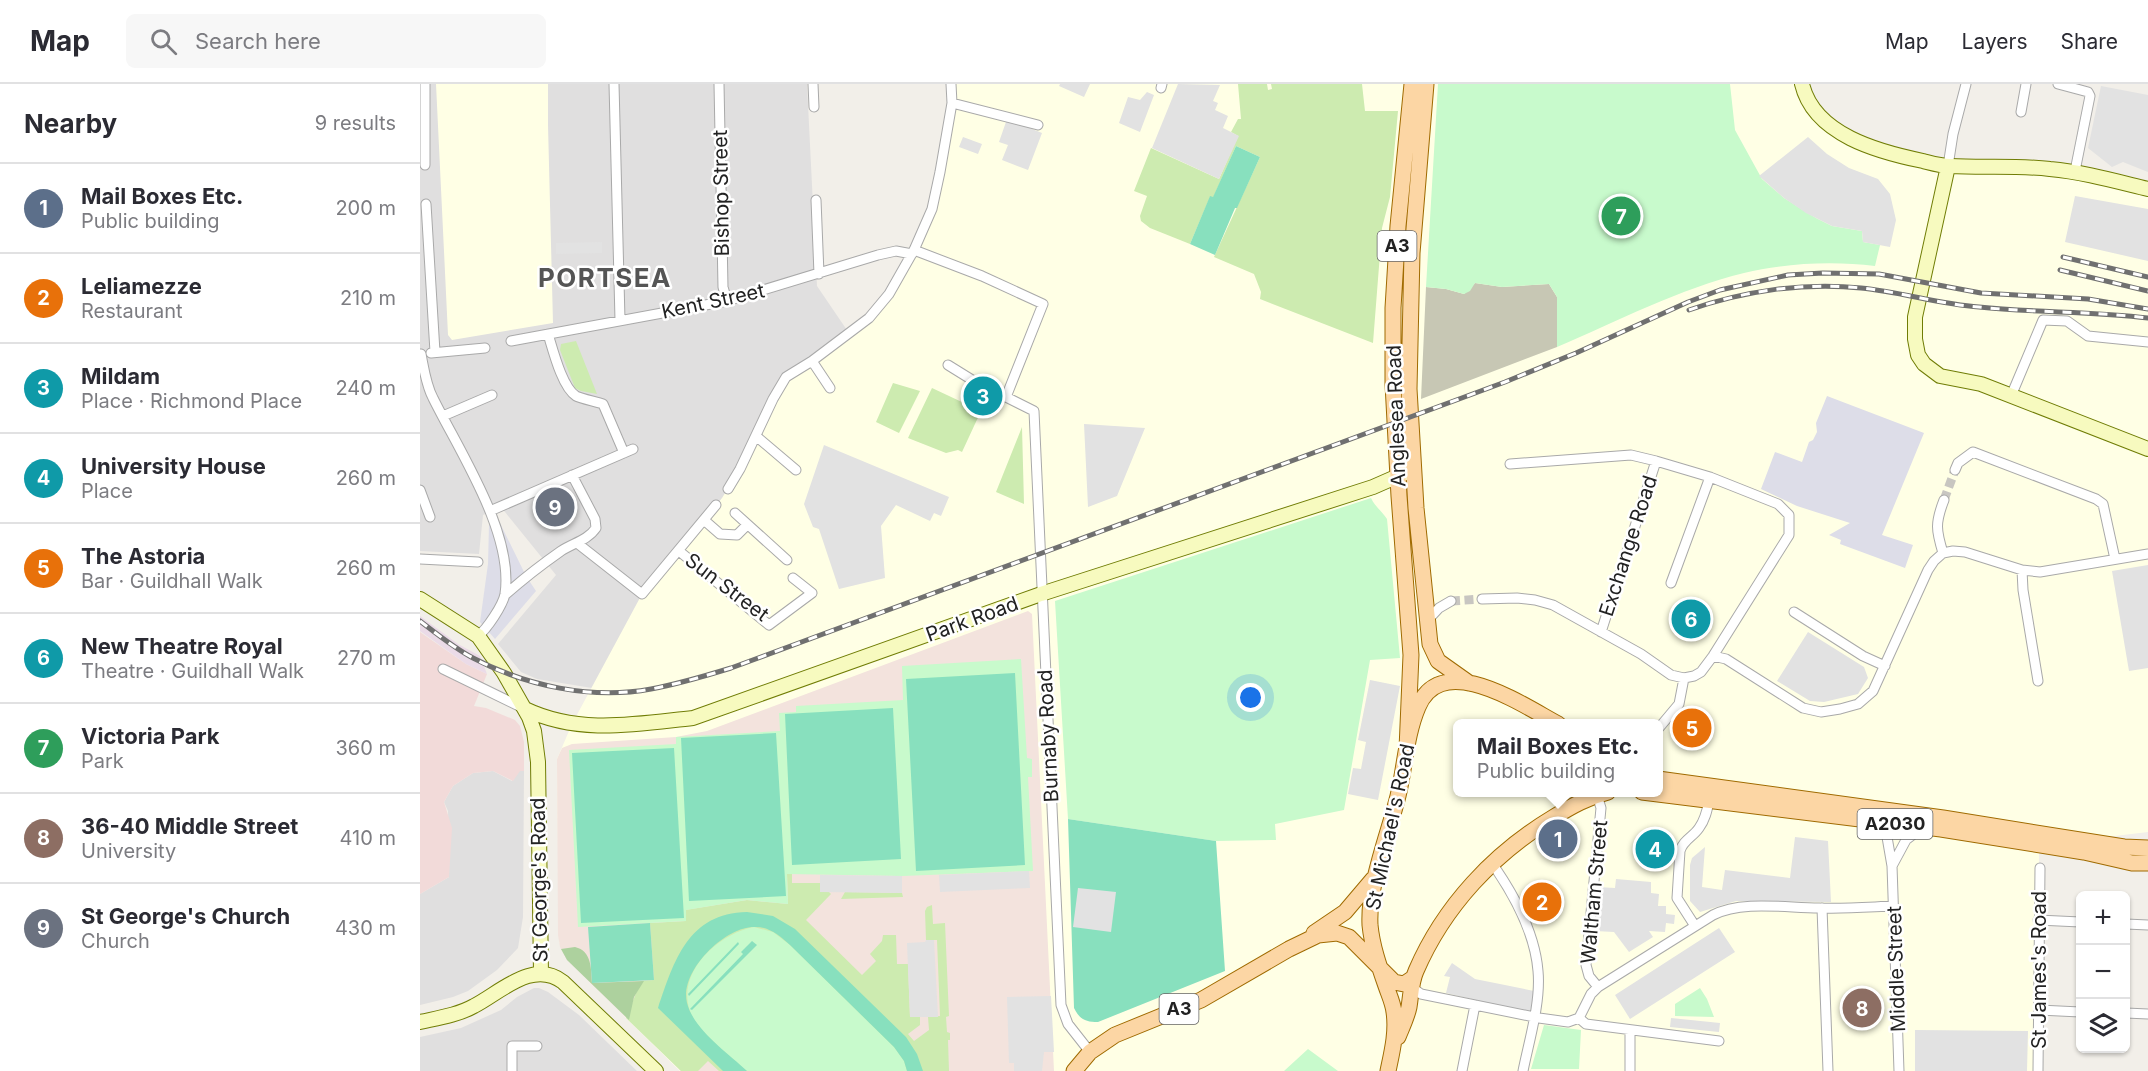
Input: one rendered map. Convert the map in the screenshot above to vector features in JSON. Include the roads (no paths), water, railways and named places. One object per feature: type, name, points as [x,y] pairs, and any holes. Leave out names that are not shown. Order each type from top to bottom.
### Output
[{"type":"main road","name":"Anglesea Road","points":[[1407,749],[1411,648],[1393,384],[1393,308],[1398,226],[1412,84]]},
{"type":"main road","name":"Anglesea Road","points":[[1426,84],[1414,216],[1409,310],[1409,389],[1414,469],[1426,622],[1430,644],[1434,656],[1470,683]]},
{"type":"main road","name":"St Michael's Road","points":[[1392,1054],[1394,1010],[1374,951],[1370,926],[1377,874],[1400,789],[1417,708],[1431,690],[1447,683],[1470,683]]},
{"type":"main road","name":"A3","points":[[1470,683],[1515,699],[1549,719]]},
{"type":"main road","name":"A2030","points":[[1663,780],[1943,818],[2124,847],[2148,848]]},
{"type":"main road","name":"A2030","points":[[1663,795],[1923,827],[2148,863]]},
{"type":"main road","points":[[1388,1071],[1408,1010],[1413,978],[1447,916],[1490,866],[1518,840],[1589,797]]},
{"type":"main road","name":"A3","points":[[1074,1071],[1090,1052],[1115,1035],[1201,1000],[1289,949],[1345,912],[1377,874]]},
{"type":"main road","name":"A3","points":[[1289,949],[1318,935],[1337,933],[1353,940],[1389,979],[1398,984],[1404,984],[1413,978]]},
{"type":"street","points":[[425,84],[425,165]]},
{"type":"street","points":[[614,84],[620,320]]},
{"type":"street","name":"Bishop Street","points":[[719,84],[723,287],[727,302]]},
{"type":"street","points":[[813,84],[814,107]]},
{"type":"street","points":[[728,489],[786,377],[812,361],[869,318],[889,294],[913,252],[932,209],[952,103],[951,84]]},
{"type":"street","points":[[1802,84],[1813,108],[1830,124],[1846,135],[1879,150],[1948,166],[1983,165],[2075,171],[2148,189]]},
{"type":"street","points":[[1966,84],[1923,275],[1914,328],[1918,355],[1924,364],[1940,376],[1981,384],[2148,449]]},
{"type":"street","points":[[2021,112],[2026,84]]},
{"type":"street","points":[[2058,84],[2083,89],[2090,96],[2075,171]]},
{"type":"street","points":[[952,103],[1038,125]]},
{"type":"street","points":[[816,200],[819,274]]},
{"type":"street","points":[[426,204],[435,352]]},
{"type":"street","name":"Kent Street","points":[[511,341],[727,302],[878,255],[896,251],[913,252]]},
{"type":"street","points":[[913,252],[982,276],[1043,304],[1006,397],[998,396],[948,365]]},
{"type":"street","points":[[2011,396],[2043,320],[2067,321],[2088,336],[2148,342]]},
{"type":"street","points":[[490,511],[629,451],[603,405],[577,397],[567,387],[548,334]]},
{"type":"street","points":[[485,348],[421,354],[432,397],[490,511],[501,545],[504,595]]},
{"type":"street","points":[[812,361],[830,388]]},
{"type":"street","points":[[443,416],[492,395]]},
{"type":"street","points":[[420,398],[432,397]]},
{"type":"street","name":"Burnaby Road","points":[[1006,397],[1034,411],[1061,1005],[1068,1024],[1090,1052]]},
{"type":"street","points":[[756,436],[796,470]]},
{"type":"street","points":[[1955,470],[1958,463],[1973,452],[2096,499],[2103,504],[2115,559]]},
{"type":"street","points":[[1482,599],[1516,598],[1553,605],[1641,654],[1671,675],[1684,678],[1694,676],[1701,672],[1713,656],[1789,535],[1789,515],[1778,504],[1710,477],[1656,460],[1631,455],[1510,464]]},
{"type":"street","name":"Exchange Road","points":[[1601,632],[1656,460]]},
{"type":"street","name":"Park Road","points":[[525,709],[560,722],[593,726],[632,725],[693,718],[1041,594],[1362,490],[1414,469]]},
{"type":"street","points":[[420,599],[478,636],[486,630],[504,595],[563,550],[591,535],[596,528],[595,519],[572,475]]},
{"type":"street","points":[[1671,583],[1710,477]]},
{"type":"street","points":[[420,490],[430,517]]},
{"type":"street","points":[[1943,553],[1936,531],[1936,520],[1944,500]]},
{"type":"street","points":[[577,543],[642,594],[717,505]]},
{"type":"street","points":[[735,513],[787,560]]},
{"type":"street","points":[[704,520],[720,534],[737,535],[747,525]]},
{"type":"street","name":"Sun Street","points":[[680,551],[769,625],[812,593],[793,578]]},
{"type":"street","points":[[1713,656],[1726,659],[1803,708],[1821,712],[1858,704],[1873,691],[1928,570],[1943,553],[1965,552],[2022,570],[2040,572],[2148,554]]},
{"type":"street","points":[[420,559],[478,562]]},
{"type":"street","points":[[2022,570],[2023,590],[2038,681]]},
{"type":"street","points":[[1426,622],[1439,608],[1451,601]]},
{"type":"street","points":[[1794,612],[1863,656],[1886,666]]},
{"type":"street","name":"St George's Road","points":[[478,636],[504,673],[525,709],[534,731],[538,762],[541,973],[555,976],[563,982],[656,1071]]},
{"type":"street","points":[[443,669],[525,709]]},
{"type":"street","points":[[1663,724],[1679,705],[1684,678]]},
{"type":"street","name":"Waltham Street","points":[[1597,797],[1601,808],[1586,965],[1589,976],[1598,987]]},
{"type":"street","points":[[1695,926],[1677,898],[1680,851],[1682,844],[1698,830],[1706,816],[1709,801]]},
{"type":"street","name":"Middle Street","points":[[1876,821],[1887,837],[1892,866],[1899,1071]]},
{"type":"street","points":[[1892,866],[1906,840],[1923,827]]},
{"type":"street","points":[[1490,866],[1497,869],[1525,919],[1538,969],[1534,1017],[1523,1071]]},
{"type":"street","name":"St James's Road","points":[[2038,1071],[2040,868]]},
{"type":"street","points":[[1413,978],[1414,989],[1421,994],[1568,1022],[1579,1018],[1591,994],[1598,987],[1719,912],[1731,908],[1894,906]]},
{"type":"street","points":[[1822,908],[1828,1071]]},
{"type":"street","points":[[2038,920],[2076,922]]},
{"type":"street","points":[[2130,924],[2148,925]]},
{"type":"street","points":[[420,1022],[474,1006],[521,978],[541,973]]},
{"type":"street","points":[[1462,1071],[1475,1005]]},
{"type":"street","points":[[2039,1010],[2076,1012]]},
{"type":"street","points":[[2130,1013],[2148,1014]]},
{"type":"street","points":[[1579,1018],[1586,1024],[1719,1041]]},
{"type":"street","points":[[1630,1030],[1630,1071]]},
{"type":"street","points":[[512,1071],[512,1046],[537,1046]]},
{"type":"tunnel","points":[[1944,500],[1955,470]]},
{"type":"tunnel","points":[[1451,601],[1482,599]]},
{"type":"railway","points":[[2063,257],[2148,277]]},
{"type":"railway","points":[[2060,270],[2148,291]]},
{"type":"railway","points":[[420,621],[473,658],[493,668],[537,683],[606,693],[651,689],[731,668],[1505,382],[1720,290],[1788,275],[1879,274],[1981,293],[2088,299],[2148,309]]},
{"type":"railway","points":[[1689,310],[1752,293],[1796,287],[1839,286],[2000,309],[2148,318]]},
{"type":"place","name":"Victoria Park","points":[[1621,216]]},
{"type":"place","name":"Mildam","points":[[983,396]]},
{"type":"place","name":"St George's Church","points":[[555,507]]},
{"type":"place","name":"New Theatre Royal","points":[[1691,619]]},
{"type":"place","name":"The Astoria","points":[[1692,728]]},
{"type":"place","name":"Mail Boxes Etc.","points":[[1558,839]]},
{"type":"place","name":"University House","points":[[1655,849]]},
{"type":"place","name":"Leliamezze","points":[[1542,902]]},
{"type":"place","name":"36-40 Middle Street","points":[[1862,1008]]},
{"type":"district","name":"PORTSEA","points":[[605,278]]}]
